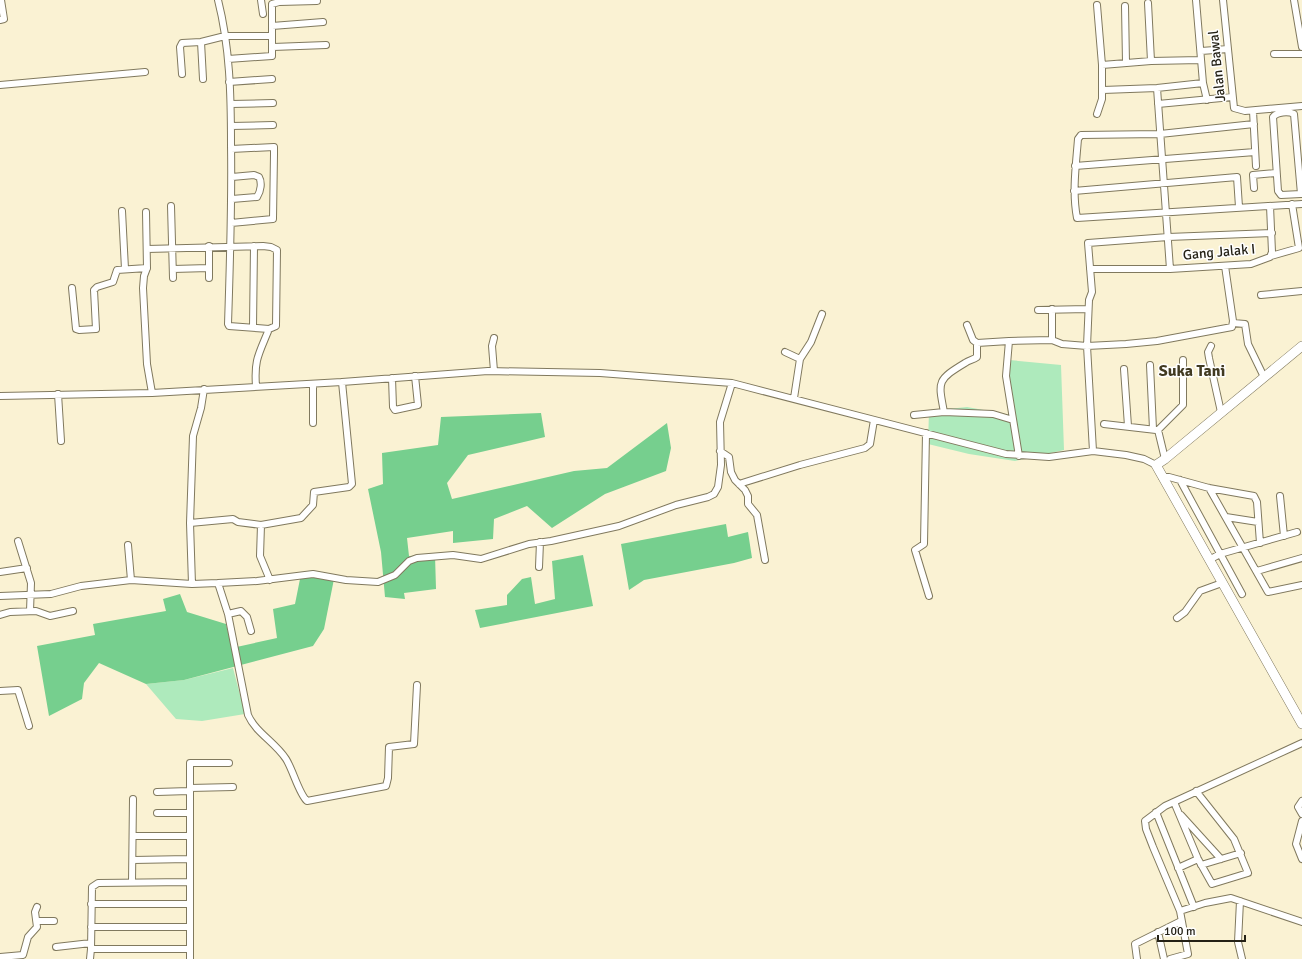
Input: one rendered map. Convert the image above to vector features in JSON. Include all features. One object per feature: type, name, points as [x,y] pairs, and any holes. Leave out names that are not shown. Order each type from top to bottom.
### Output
[{"type":"street","points":[[0,20],[4,19],[1,0]]},
{"type":"street","points":[[147,249],[209,246],[230,246],[254,246],[271,246],[277,252],[276,326],[269,329],[228,325],[230,246],[232,223],[231,104],[225,36],[218,0]]},
{"type":"street","points":[[261,0],[263,14]]},
{"type":"street","points":[[1196,0],[1203,83],[1207,100]]},
{"type":"street","name":"Jalan Bawal","points":[[1223,0],[1232,97],[1235,110],[1253,111],[1302,106]]},
{"type":"street","points":[[1294,0],[1302,47]]},
{"type":"street","points":[[228,60],[272,56],[271,7],[274,3],[317,1]]},
{"type":"street","points":[[1148,3],[1151,61]]},
{"type":"street","points":[[1097,5],[1103,90],[1101,105],[1097,114]]},
{"type":"street","points":[[1124,6],[1126,63]]},
{"type":"street","points":[[272,26],[323,22]]},
{"type":"street","points":[[182,74],[181,44],[201,42],[225,36],[272,36]]},
{"type":"street","points":[[201,42],[203,79]]},
{"type":"street","points":[[273,47],[326,46]]},
{"type":"street","points":[[1201,50],[1228,49]]},
{"type":"street","points":[[1274,54],[1302,54]]},
{"type":"street","points":[[1102,64],[1201,60]]},
{"type":"street","points":[[0,85],[145,72]]},
{"type":"street","points":[[229,82],[272,79]]},
{"type":"street","points":[[1103,90],[1157,88],[1203,83]]},
{"type":"street","points":[[1157,88],[1170,269]]},
{"type":"street","points":[[1158,104],[1232,97]]},
{"type":"street","points":[[231,104],[273,103]]},
{"type":"street","points":[[1253,111],[1256,166]]},
{"type":"street","points":[[1293,113],[1302,194],[1279,194],[1276,173],[1273,117],[1277,114],[1293,113]]},
{"type":"street","points":[[1254,124],[1160,134],[1082,134],[1078,139],[1074,191],[1077,219],[1302,204]]},
{"type":"street","points":[[231,126],[273,125]]},
{"type":"street","points":[[231,149],[274,147],[274,219],[232,223]]},
{"type":"street","points":[[1076,166],[1162,158],[1255,152]]},
{"type":"street","points":[[1254,188],[1253,175],[1276,173]]},
{"type":"street","points":[[232,177],[254,175],[259,176],[261,180],[261,188],[258,196],[232,199]]},
{"type":"street","points":[[1074,191],[1237,177],[1239,207]]},
{"type":"street","points":[[1271,256],[1298,248],[1292,204]]},
{"type":"street","points":[[171,206],[173,278]]},
{"type":"street","name":"Gang Jalak I","points":[[1270,206],[1272,233],[1271,256],[1251,264],[1170,269],[1090,269],[1089,242],[1272,233]]},
{"type":"street","points":[[122,211],[125,269]]},
{"type":"street","points":[[146,212],[147,268],[142,288],[147,364],[152,393]]},
{"type":"street","points":[[209,246],[209,278]]},
{"type":"street","points":[[253,327],[254,246]]},
{"type":"street","points":[[967,325],[973,340],[977,343],[1052,340],[1062,344],[1087,346],[1157,341],[1232,327],[1233,323],[1225,266]]},
{"type":"street","points":[[72,288],[76,329],[96,329],[94,290],[97,287],[113,282],[116,270],[147,268]]},
{"type":"street","points":[[173,269],[209,268]]},
{"type":"street","points":[[1090,269],[1092,292],[1088,308],[1087,346],[1093,451]]},
{"type":"street","points":[[1261,295],[1302,291]]},
{"type":"street","points":[[1038,310],[1088,308]]},
{"type":"street","points":[[1052,309],[1052,340]]},
{"type":"street","points":[[794,398],[800,359],[811,342],[822,314]]},
{"type":"street","points":[[1233,323],[1245,324],[1248,344],[1264,376]]},
{"type":"street","points":[[256,386],[256,357],[269,329]]},
{"type":"street","points":[[494,338],[492,346],[494,371]]},
{"type":"street","points":[[1009,341],[1006,376],[1019,456]]},
{"type":"street","points":[[944,412],[940,386],[941,381],[966,362],[977,357],[977,343]]},
{"type":"street","points":[[1211,346],[1208,358],[1221,412]]},
{"type":"street","points":[[1156,465],[1302,346]]},
{"type":"street","points":[[785,352],[800,359]]},
{"type":"street","points":[[1155,430],[1183,405],[1182,360]]},
{"type":"street","points":[[1150,365],[1155,430],[1165,459]]},
{"type":"street","points":[[1124,369],[1128,426]]},
{"type":"street","points":[[0,396],[152,393],[313,384],[494,371],[600,373],[732,383],[1019,456],[1049,457],[1093,451],[1144,459],[1156,465],[1171,478],[1216,556],[1242,594]]},
{"type":"street","points":[[392,378],[393,407],[395,410],[418,405],[415,376]]},
{"type":"street","points":[[190,523],[233,519],[238,522],[261,525],[301,518],[313,505],[314,492],[349,488],[352,484],[342,382]]},
{"type":"street","points":[[0,596],[51,594],[81,586],[131,580],[192,584],[270,580],[313,574],[359,581],[378,582],[395,575],[409,561],[416,558],[453,556],[481,560],[516,547],[619,526],[676,504],[708,497],[714,494],[718,487],[720,422],[732,383]]},
{"type":"street","points":[[313,384],[313,423]]},
{"type":"street","points":[[192,584],[190,523],[193,436],[204,389]]},
{"type":"street","points":[[58,394],[62,441]]},
{"type":"street","points":[[914,415],[944,412],[993,414],[1013,420]]},
{"type":"street","points":[[739,484],[868,446],[874,420]]},
{"type":"street","points":[[1104,424],[1155,430]]},
{"type":"street","points":[[926,433],[923,545],[915,548],[915,551],[929,596]]},
{"type":"street","points":[[720,451],[729,457],[731,472],[747,494],[749,507],[757,515],[765,560]]},
{"type":"street","points":[[1171,478],[1209,488],[1254,496],[1257,502],[1260,543]]},
{"type":"street","points":[[1171,478],[1216,556],[1222,583],[1301,722]]},
{"type":"street","points":[[1209,488],[1270,593],[1302,585]]},
{"type":"street","points":[[1280,496],[1284,536]]},
{"type":"street","points":[[1226,517],[1258,522]]},
{"type":"street","points":[[261,525],[260,556],[270,580]]},
{"type":"street","points":[[1216,556],[1297,532]]},
{"type":"street","points":[[18,541],[31,583],[30,612]]},
{"type":"street","points":[[539,567],[540,542]]},
{"type":"street","points":[[128,545],[131,580]]},
{"type":"street","points":[[1257,571],[1302,558]]},
{"type":"street","points":[[0,572],[27,568]]},
{"type":"street","points":[[218,583],[228,614],[248,715],[253,726],[269,738],[282,753],[291,767],[307,801],[386,786],[388,778],[389,747],[414,744],[417,685]]},
{"type":"street","points":[[1177,618],[1185,612],[1200,591],[1222,583]]},
{"type":"street","points":[[0,615],[10,612],[30,612],[50,616],[73,611]]},
{"type":"street","points":[[228,614],[241,611],[244,613],[249,622],[251,631]]},
{"type":"street","points":[[0,690],[18,690],[29,726]]},
{"type":"street","points":[[1170,959],[1188,954],[1180,911],[1146,829],[1145,820],[1156,812],[1196,791],[1302,743]]},
{"type":"street","points":[[190,959],[190,763],[229,763]]},
{"type":"street","points":[[157,792],[233,787]]},
{"type":"street","points":[[1174,802],[1210,883],[1213,884],[1248,874],[1241,853],[1229,831],[1196,791]]},
{"type":"street","points":[[132,882],[133,799]]},
{"type":"street","points":[[1302,801],[1298,807],[1302,814]]},
{"type":"street","points":[[1156,812],[1194,907]]},
{"type":"street","points":[[1178,812],[1221,859]]},
{"type":"street","points":[[157,813],[190,813]]},
{"type":"street","points":[[1302,821],[1296,844],[1302,859]]},
{"type":"street","points":[[133,836],[189,836]]},
{"type":"street","points":[[1178,868],[1200,862],[1221,859],[1241,853]]},
{"type":"street","points":[[133,860],[190,859]]},
{"type":"street","points":[[90,959],[93,884],[189,882]]},
{"type":"street","points":[[1180,911],[1228,898],[1302,922]]},
{"type":"street","points":[[1240,901],[1238,942],[1242,959]]},
{"type":"street","points":[[91,904],[189,904]]},
{"type":"street","points":[[0,957],[23,955],[28,937],[35,932],[38,921],[35,912],[37,907]]},
{"type":"street","points":[[38,921],[54,921]]},
{"type":"street","points":[[1137,959],[1135,944],[1181,921]]},
{"type":"street","points":[[91,927],[189,927]]},
{"type":"street","points":[[1158,932],[1164,959]]},
{"type":"street","points":[[56,947],[91,946],[189,949]]},
{"type":"green space","points":[[1009,360],[1061,365],[1064,450],[1015,461],[969,454],[928,444],[929,411],[967,407],[1011,415],[1007,384]]},
{"type":"green space","points":[[541,413],[545,437],[468,455],[447,483],[452,499],[574,471],[607,468],[667,423],[671,448],[666,471],[605,494],[552,528],[527,506],[494,519],[493,539],[453,543],[453,531],[407,538],[409,556],[435,555],[436,589],[404,593],[405,599],[385,597],[381,552],[368,489],[383,484],[382,453],[438,445],[441,417]]},
{"type":"green space","points":[[726,524],[728,537],[748,532],[752,558],[734,563],[644,580],[629,590],[621,544]]},
{"type":"green space","points":[[583,555],[593,606],[480,628],[475,610],[507,605],[507,595],[522,579],[531,577],[535,604],[555,599],[552,561]]},
{"type":"green space","points":[[301,574],[335,574],[324,629],[313,646],[184,680],[146,684],[99,663],[84,683],[82,699],[49,716],[37,646],[95,635],[93,624],[166,611],[163,599],[180,594],[187,612],[226,624],[232,648],[277,638],[273,609],[295,604]]},
{"type":"green space","points":[[233,668],[245,714],[202,721],[176,719],[146,684],[184,680]]},
{"type":"district","name":"Suka Tani","points":[[1192,371]]}]
